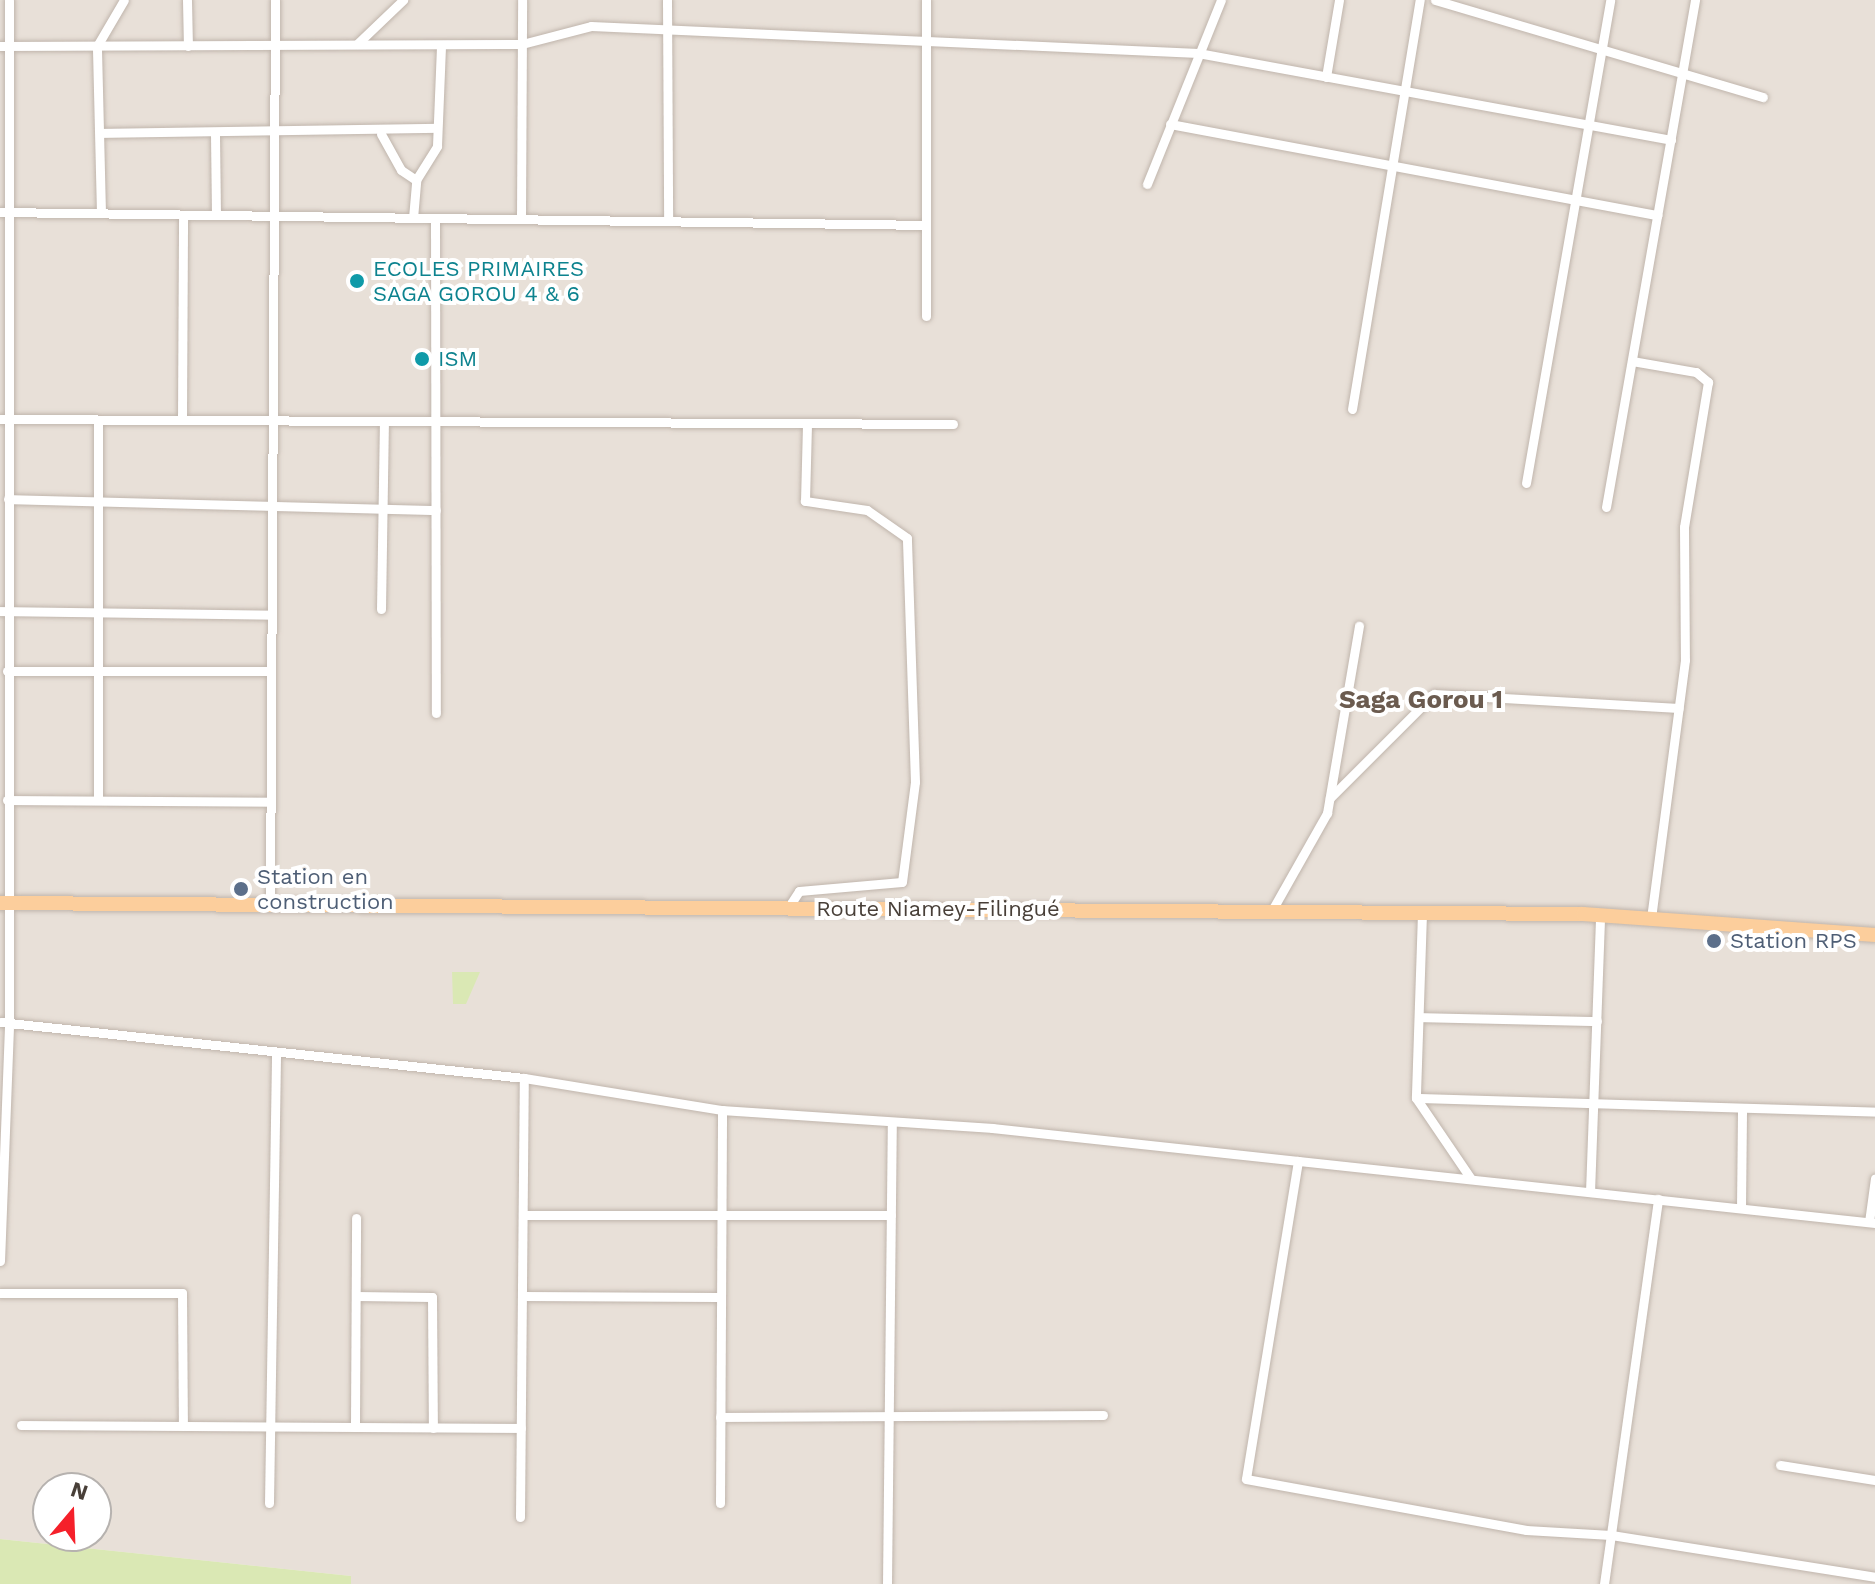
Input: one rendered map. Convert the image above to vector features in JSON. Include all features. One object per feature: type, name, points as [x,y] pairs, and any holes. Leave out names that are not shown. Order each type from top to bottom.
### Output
[{"type":"main road","name":"Route Niamey-Filingué","points":[[3,903],[1600,915],[1875,935]]},
{"type":"street","points":[[0,1261],[4,1212],[3,903],[7,800],[4,611],[8,499],[4,419],[4,212],[5,46],[9,0]]},
{"type":"street","points":[[101,213],[97,46],[124,0]]},
{"type":"street","points":[[187,0],[188,46]]},
{"type":"street","points":[[270,904],[275,0]]},
{"type":"street","points":[[354,46],[376,33],[403,0]]},
{"type":"street","points":[[521,219],[522,0]]},
{"type":"street","points":[[667,0],[668,221]]},
{"type":"street","points":[[926,0],[926,316]]},
{"type":"street","points":[[1147,184],[1221,0]]},
{"type":"street","points":[[1326,77],[1339,0]]},
{"type":"street","points":[[1352,409],[1420,0]]},
{"type":"street","points":[[1435,0],[1763,97]]},
{"type":"street","points":[[1526,483],[1610,0]]},
{"type":"street","points":[[1606,507],[1695,0]]},
{"type":"street","points":[[5,46],[522,44],[591,26],[1198,53],[1671,140]]},
{"type":"street","points":[[413,218],[416,180],[437,146],[441,45]]},
{"type":"street","points":[[1170,124],[1658,215]]},
{"type":"street","points":[[100,133],[381,134],[436,128]]},
{"type":"street","points":[[215,134],[216,215]]},
{"type":"street","points":[[381,134],[401,170],[416,180]]},
{"type":"street","points":[[4,212],[926,225]]},
{"type":"street","points":[[182,420],[183,215]]},
{"type":"street","points":[[435,218],[436,713]]},
{"type":"street","points":[[1632,361],[1696,372],[1708,382],[1684,527],[1679,708],[1651,917]]},
{"type":"street","points":[[4,419],[953,424]]},
{"type":"street","points":[[98,420],[98,800]]},
{"type":"street","points":[[381,609],[384,421]]},
{"type":"street","points":[[788,908],[799,891],[902,882],[915,782],[907,538],[867,510],[805,501],[807,423]]},
{"type":"street","points":[[8,499],[436,510]]},
{"type":"street","points":[[4,611],[271,615]]},
{"type":"street","points":[[1271,912],[1311,848],[1330,798],[1359,626]]},
{"type":"street","points":[[7,671],[271,671]]},
{"type":"street","points":[[1330,798],[1434,694],[1679,708]]},
{"type":"street","points":[[7,800],[270,802]]},
{"type":"street","points":[[1422,913],[1416,1098],[1471,1179]]},
{"type":"street","points":[[1590,1192],[1600,915]]},
{"type":"street","points":[[1419,1017],[1597,1021]]},
{"type":"street","points":[[4,1022],[524,1078],[722,1110],[892,1126],[992,1128],[1872,1222],[1875,1178]]},
{"type":"street","points":[[269,1503],[276,1052]]},
{"type":"street","points":[[520,1517],[524,1078]]},
{"type":"street","points":[[1416,1098],[1594,1099],[1742,1110],[1875,1112]]},
{"type":"street","points":[[720,1503],[717,1297],[722,1110]]},
{"type":"street","points":[[1741,1208],[1742,1110]]},
{"type":"street","points":[[887,1584],[892,1126]]},
{"type":"street","points":[[1298,1161],[1246,1479],[1526,1530],[1611,1535],[1875,1577]]},
{"type":"street","points":[[1604,1584],[1658,1199]]},
{"type":"street","points":[[523,1215],[891,1215]]},
{"type":"street","points":[[355,1427],[356,1218]]},
{"type":"street","points":[[0,1293],[182,1293],[183,1426]]},
{"type":"street","points":[[356,1296],[432,1297],[433,1428]]},
{"type":"street","points":[[522,1296],[717,1297]]},
{"type":"street","points":[[720,1417],[1103,1415]]},
{"type":"street","points":[[21,1425],[521,1428]]},
{"type":"street","points":[[1780,1465],[1875,1480]]},
{"type":"shaded area","points":[[0,0],[1875,0],[1875,1584],[351,1584],[351,1576],[112,1551],[112,1472],[32,1472],[32,1542],[0,1539]]},
{"type":"green space","points":[[452,972],[480,972],[466,1004],[453,1004]]},
{"type":"green space","points":[[0,1539],[32,1542],[32,1552],[112,1551],[351,1576],[351,1584],[0,1584]]},
{"type":"place","name":"ECOLES PRIMAIRES SAGA GOROU 4 & 6","points":[[357,281]]},
{"type":"place","name":"ISM","points":[[422,359]]},
{"type":"place","name":"Station en construction","points":[[241,889]]},
{"type":"place","name":"Station RPS","points":[[1714,941]]},
{"type":"district","name":"Saga Gorou 1","points":[[1421,700]]}]
